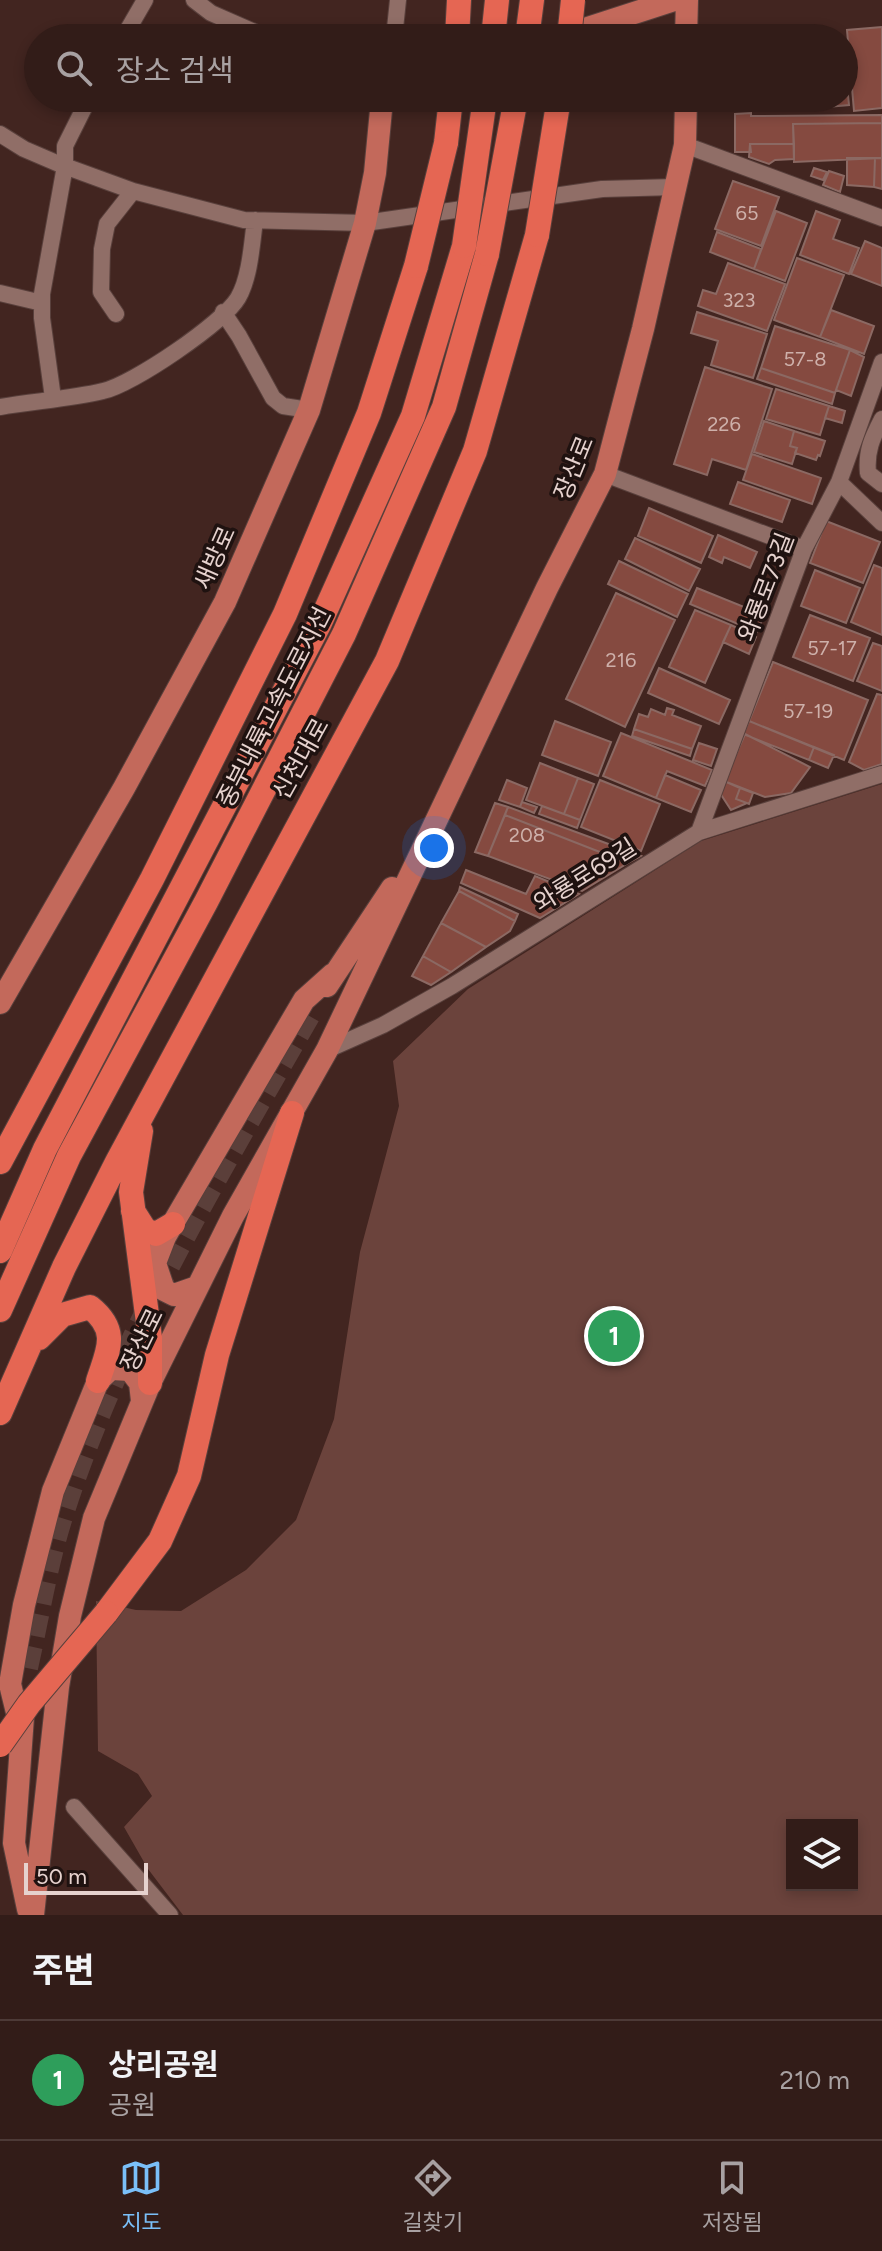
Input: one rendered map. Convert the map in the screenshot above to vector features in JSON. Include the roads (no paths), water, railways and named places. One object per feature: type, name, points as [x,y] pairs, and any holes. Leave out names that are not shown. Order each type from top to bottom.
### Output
[{"type":"highway","points":[[458,24],[459,0]]},
{"type":"highway","points":[[494,24],[497,0]]},
{"type":"highway","points":[[529,24],[532,0]]},
{"type":"highway","points":[[570,24],[573,0]]},
{"type":"highway","points":[[0,1162],[152,879],[285,614],[369,413],[416,266],[446,143],[449,112]]},
{"type":"highway","name":"중부내륙고속도로지선","points":[[0,1251],[45,1149],[319,625],[413,416],[475,250],[484,112]]},
{"type":"highway","name":"중부내륙고속도로지선","points":[[0,1310],[69,1156],[206,902],[344,634],[444,407],[475,250],[512,112]]},
{"type":"highway","name":"신천대로","points":[[0,1413],[64,1267],[147,1106],[387,661],[475,451],[537,235],[557,112]]},
{"type":"highway","points":[[146,1392],[150,1338],[131,1192],[147,1106]]},
{"type":"highway","points":[[0,1745],[29,1704],[106,1613],[160,1541],[189,1476],[217,1355],[292,1113]]},
{"type":"highway","points":[[133,1211],[145,1230],[156,1234],[173,1224]]},
{"type":"highway","points":[[28,1349],[62,1315],[90,1307],[103,1317],[111,1341],[98,1381]]},
{"type":"main road","points":[[600,24],[674,0]]},
{"type":"main road","points":[[686,24],[687,0]]},
{"type":"main road","name":"새방로","points":[[0,1003],[124,788],[225,602],[309,410],[365,223],[375,173],[381,112]]},
{"type":"main road","name":"장산로","points":[[31,1915],[58,1687],[70,1616],[94,1518],[146,1392],[197,1287],[233,1216],[327,1050],[547,588],[605,474],[643,329],[685,145],[686,112]]},
{"type":"main road","name":"장산로","points":[[313,1009],[333,974],[432,831]]},
{"type":"main road","points":[[197,1287],[174,1295],[164,1290],[155,1263],[173,1224],[304,1000],[333,974]]},
{"type":"main road","points":[[22,1732],[10,1684],[24,1605],[53,1491],[98,1381],[111,1369],[130,1370],[146,1392]]},
{"type":"main road","points":[[27,1668],[14,1843],[31,1915]]},
{"type":"street","points":[[131,24],[145,0]]},
{"type":"street","points":[[194,0],[211,13],[236,24]]},
{"type":"street","points":[[395,24],[398,0]]},
{"type":"street","points":[[53,398],[42,303],[65,166],[65,146],[82,112]]},
{"type":"street","points":[[0,134],[24,149],[133,191],[244,220],[365,223],[602,189],[675,187]]},
{"type":"street","points":[[685,145],[882,218]]},
{"type":"street","points":[[116,314],[101,292],[102,249],[107,224],[133,191]]},
{"type":"street","points":[[0,407],[104,391],[124,384],[198,336],[238,298],[250,259],[255,220]]},
{"type":"street","points":[[0,293],[42,303]]},
{"type":"street","points":[[223,312],[273,398],[283,406],[309,410]]},
{"type":"street","name":"와룡로73길","points":[[699,832],[804,549],[839,482],[882,362]]},
{"type":"street","points":[[882,419],[869,443],[867,459],[868,473],[882,484]]},
{"type":"street","points":[[605,474],[804,549]]},
{"type":"street","points":[[839,482],[882,523]]},
{"type":"street","name":"와룡로69길","points":[[327,1050],[383,1025],[452,986],[699,832],[882,774]]},
{"type":"street","points":[[74,1807],[170,1915]]},
{"type":"tunnel","points":[[27,1668],[61,1520],[111,1387],[173,1258],[313,1009]]},
{"type":"place","name":"상리공원","points":[[614,1336]]}]
